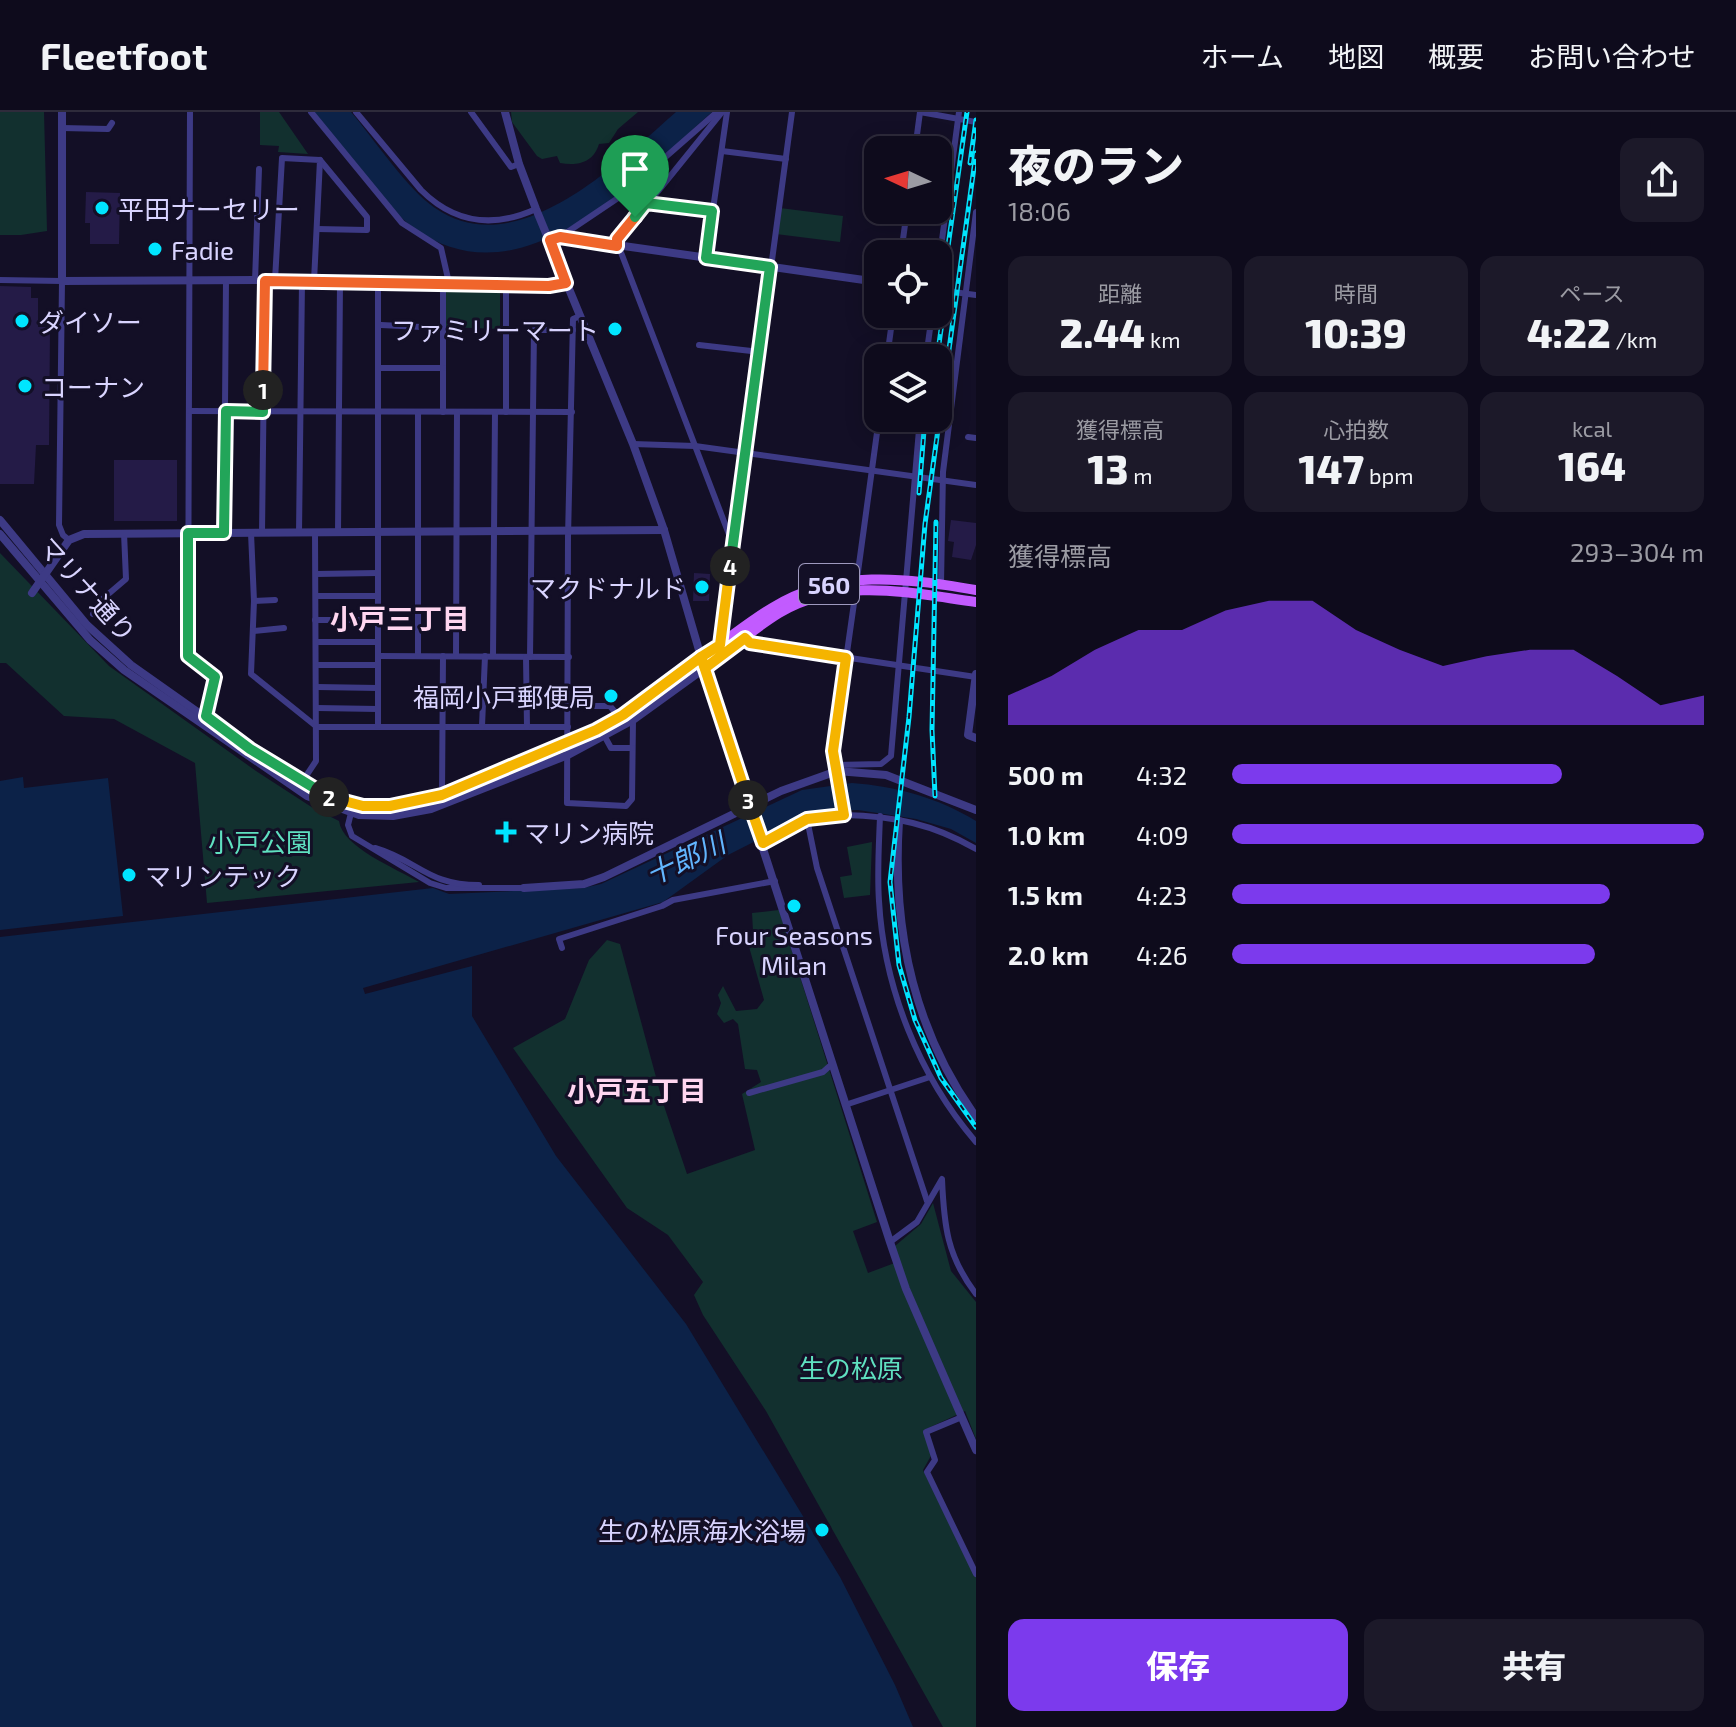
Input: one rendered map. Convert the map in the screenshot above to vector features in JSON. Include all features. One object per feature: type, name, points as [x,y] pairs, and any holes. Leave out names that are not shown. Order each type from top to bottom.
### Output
[{"type":"main road","name":"560","points":[[701,657],[775,606],[807,591],[907,579],[976,590]]},
{"type":"main road","name":"560","points":[[705,668],[789,608],[857,584],[976,602]]},
{"type":"street","points":[[62,112],[59,525],[69,540]]},
{"type":"street","points":[[190,112],[188,656],[215,677],[206,716]]},
{"type":"street","points":[[311,112],[402,223],[441,248],[446,282],[442,328],[443,412]]},
{"type":"street","points":[[356,112],[427,196],[458,217],[497,222],[536,209]]},
{"type":"street","points":[[471,112],[511,167],[519,164]]},
{"type":"street","points":[[505,112],[519,164],[536,209],[633,444],[664,530],[701,657],[906,1289],[976,1450]]},
{"type":"street","points":[[550,240],[560,237],[621,196],[722,112]]},
{"type":"street","points":[[706,258],[722,151],[722,112]]},
{"type":"street","points":[[722,112],[617,239],[617,246],[733,545]]},
{"type":"street","points":[[720,645],[792,112]]},
{"type":"street","points":[[917,136],[920,112],[959,116],[976,122]]},
{"type":"street","points":[[952,172],[959,116]]},
{"type":"street","points":[[62,128],[108,129],[112,123]]},
{"type":"street","points":[[722,151],[786,159]]},
{"type":"street","points":[[275,280],[282,158],[320,160],[367,217],[367,230],[317,229]]},
{"type":"street","points":[[314,281],[320,160]]},
{"type":"street","points":[[259,169],[262,533]]},
{"type":"street","points":[[646,203],[712,211]]},
{"type":"street","points":[[941,584],[943,480],[976,214]]},
{"type":"street","points":[[560,237],[864,280]]},
{"type":"street","points":[[0,280],[566,283]]},
{"type":"street","points":[[224,533],[226,280]]},
{"type":"street","points":[[299,533],[302,281]]},
{"type":"street","points":[[338,533],[340,282]]},
{"type":"street","points":[[378,282],[381,325],[378,726]]},
{"type":"street","points":[[506,285],[506,412]]},
{"type":"street","points":[[952,292],[976,295]]},
{"type":"street","points":[[580,316],[573,319],[567,803],[626,806],[632,799],[633,720]]},
{"type":"street","points":[[381,325],[442,328]]},
{"type":"street","points":[[527,727],[534,330],[573,330]]},
{"type":"street","points":[[699,345],[760,352]]},
{"type":"street","points":[[380,368],[443,368]]},
{"type":"street","points":[[189,411],[572,412]]},
{"type":"street","points":[[418,412],[418,656]]},
{"type":"street","points":[[456,656],[457,412]]},
{"type":"street","points":[[482,726],[489,656],[495,412]]},
{"type":"street","points":[[843,812],[833,751],[877,432]]},
{"type":"street","points":[[351,813],[349,831],[430,883],[446,888],[559,887],[604,877],[816,776],[881,764],[891,756],[919,432]]},
{"type":"street","points":[[633,444],[695,446],[976,485]]},
{"type":"street","name":"マリナ通り","points":[[0,520],[90,640],[124,670],[307,796],[351,813],[374,816],[414,814],[568,755],[633,720],[705,668]]},
{"type":"street","points":[[32,593],[69,540],[84,534],[664,530]]},
{"type":"street","points":[[93,614],[99,602],[126,579],[124,533]]},
{"type":"street","points":[[251,533],[254,601],[251,674],[317,727],[568,727]]},
{"type":"street","points":[[302,782],[316,761],[315,533]]},
{"type":"street","name":"マリナ通り","points":[[0,534],[103,641],[145,676],[302,782],[327,796],[363,806],[390,806],[442,795],[568,744],[619,717],[701,657]]},
{"type":"street","points":[[316,574],[378,573]]},
{"type":"street","points":[[316,596],[378,596]]},
{"type":"street","points":[[254,601],[275,600]]},
{"type":"street","points":[[315,620],[378,620]]},
{"type":"street","points":[[253,631],[284,628]]},
{"type":"street","points":[[745,638],[750,643],[976,676],[968,735],[976,738]]},
{"type":"street","points":[[316,642],[377,642]]},
{"type":"street","points":[[378,656],[569,657]]},
{"type":"street","points":[[442,795],[443,656]]},
{"type":"street","points":[[316,665],[378,665]]},
{"type":"street","points":[[317,687],[378,688]]},
{"type":"street","points":[[569,706],[610,706],[619,717]]},
{"type":"street","points":[[317,708],[378,709]]},
{"type":"street","points":[[605,737],[611,748],[632,748]]},
{"type":"street","points":[[837,771],[886,775],[976,810]]},
{"type":"street","points":[[763,843],[807,819],[843,812],[929,825],[976,849]]},
{"type":"street","points":[[880,816],[879,900],[889,970],[898,1002],[930,1077],[976,1142]]},
{"type":"street","points":[[807,819],[817,868],[927,1201]]},
{"type":"street","points":[[899,821],[897,898],[906,962],[919,1010],[939,1055],[976,1117]]},
{"type":"street","points":[[562,948],[559,939],[673,900],[775,881]]},
{"type":"street","points":[[749,1093],[823,1072],[832,1064]]},
{"type":"street","points":[[845,1105],[930,1077]]},
{"type":"street","points":[[890,1242],[917,1222],[942,1179],[944,1228],[952,1254],[976,1294]]},
{"type":"street","points":[[962,1417],[926,1432],[935,1460],[927,1472],[976,1574]]},
{"type":"green space","points":[[0,112],[44,112],[47,231],[0,235]]},
{"type":"green space","points":[[260,112],[279,112],[308,154],[278,152],[279,146],[260,145]]},
{"type":"green space","points":[[511,112],[638,112],[618,129],[609,143],[599,144],[589,159],[573,164],[560,163],[557,156],[542,159],[537,156],[512,122]]},
{"type":"green space","points":[[780,208],[843,216],[840,242],[776,234]]},
{"type":"green space","points":[[445,288],[500,290],[500,329],[445,327]]},
{"type":"green space","name":"小戸公園","points":[[0,553],[109,666],[256,771],[339,821],[342,831],[360,848],[419,882],[207,903],[195,763],[114,719],[64,716],[6,663],[0,663]]},
{"type":"green space","points":[[872,842],[870,895],[844,898],[840,877],[852,875],[847,847]]},
{"type":"green space","name":"生の松原","points":[[779,910],[877,1222],[853,1231],[868,1273],[900,1261],[895,1246],[921,1224],[933,1203],[951,1271],[976,1302],[976,1439],[965,1411],[924,1430],[932,1454],[923,1470],[976,1577],[976,1727],[943,1727],[766,1411],[703,1315],[694,1295],[703,1282],[668,1235],[627,1208],[513,1048],[565,1019],[589,960],[607,940],[620,944],[663,1103],[687,1174],[755,1150],[742,1094],[761,1082],[757,1070],[745,1069],[738,1024],[733,1019],[724,1023],[717,1014],[721,1003],[718,995],[723,986],[736,1011],[757,1009],[764,1000],[748,943],[753,931],[752,913]]},
{"type":"water","points":[[314,112],[351,112],[402,176],[435,208],[466,222],[499,224],[532,216],[596,180],[676,112],[712,112],[613,199],[575,224],[536,243],[495,252],[454,248],[414,228],[374,189]]},
{"type":"water","points":[[23,777],[24,788],[108,778],[123,916],[0,930],[0,781]]},
{"type":"water","name":"十郎川","points":[[852,783],[916,794],[962,813],[976,821],[976,843],[951,829],[916,819],[858,810],[831,811],[801,818],[728,855],[663,902],[363,988],[365,994],[472,966],[472,1016],[556,1156],[686,1324],[840,1577],[913,1727],[0,1727],[0,937],[433,888],[449,894],[583,888],[601,884],[802,790]]},
{"type":"building","name":"平田ナーセリー","points":[[86,192],[120,193],[119,244],[90,244],[90,223],[85,223]]},
{"type":"building","name":"コーナン","points":[[0,286],[31,287],[31,298],[38,298],[38,327],[50,327],[49,445],[36,445],[34,484],[0,484]]},
{"type":"building","points":[[114,460],[177,460],[177,521],[114,521]]},
{"type":"building","points":[[951,520],[976,523],[976,545],[971,560],[952,557],[954,542],[948,541]]},
{"type":"building","name":"マクドナルド","points":[[694,573],[710,574],[709,601],[693,601]]},
{"type":"railway","points":[[949,240],[967,112]]},
{"type":"railway","points":[[970,163],[976,120]]},
{"type":"railway","points":[[976,153],[925,524],[909,717],[890,882],[899,965],[915,1020],[941,1078],[976,1127]]},
{"type":"railway","points":[[939,344],[941,328]]},
{"type":"railway","points":[[919,493],[924,432]]},
{"type":"railway","points":[[935,796],[932,730],[936,522]]},
{"type":"place","name":"平田ナーセリー","points":[[102,208]]},
{"type":"place","name":"Fadie","points":[[155,249]]},
{"type":"place","name":"ダイソー","points":[[22,321]]},
{"type":"place","name":"ファミリーマート","points":[[615,329]]},
{"type":"place","name":"コーナン","points":[[25,386]]},
{"type":"place","name":"マクドナルド","points":[[702,587]]},
{"type":"place","name":"福岡小戸郵便局","points":[[611,696]]},
{"type":"place","name":"マリン病院","points":[[506,832]]},
{"type":"place","name":"マリンテック","points":[[129,875]]},
{"type":"place","name":"Four Seasons Milan","points":[[794,906]]},
{"type":"place","name":"生の松原海水浴場","points":[[822,1530]]},
{"type":"district","name":"小戸三丁目","points":[[400,618]]},
{"type":"district","name":"小戸五丁目","points":[[637,1090]]},
{"type":"route","points":[[635,217],[617,239],[617,246],[560,237],[550,240],[566,283],[549,286],[265,281],[263,412],[226,411],[224,533],[188,533],[188,656],[216,681],[206,716],[250,749],[327,796],[363,806],[416,803],[582,737],[623,715],[701,657],[763,843],[807,819],[844,815],[833,751],[846,658],[750,643],[745,638],[705,668],[701,657],[720,645],[770,267],[706,258],[712,211],[646,203],[635,217]]}]
